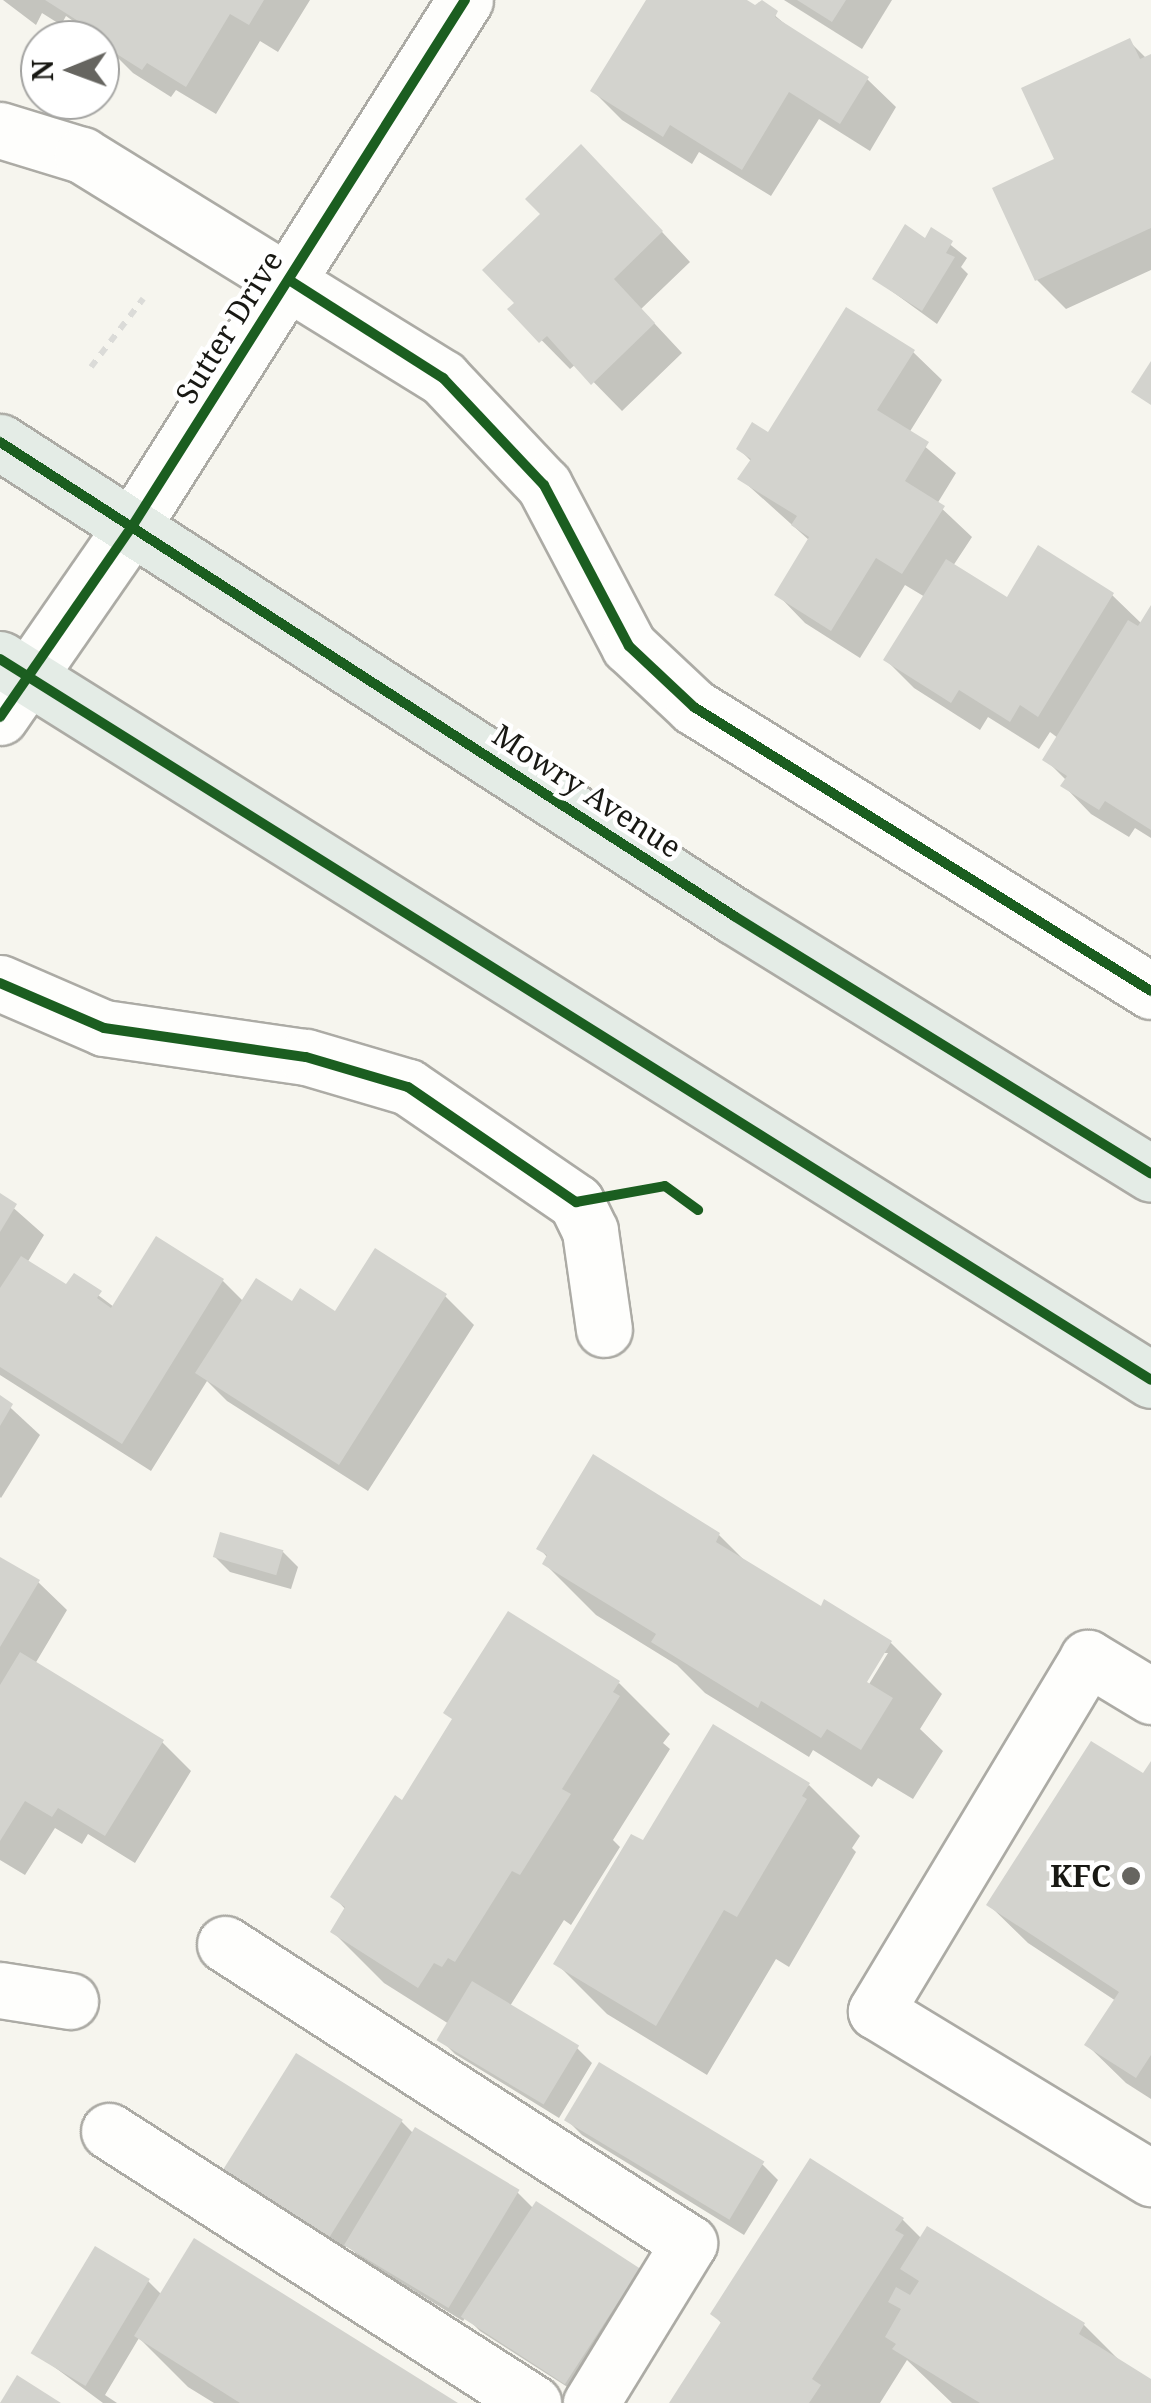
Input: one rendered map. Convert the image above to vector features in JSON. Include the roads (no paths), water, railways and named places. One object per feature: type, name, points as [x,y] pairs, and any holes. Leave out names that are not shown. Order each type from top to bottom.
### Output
[{"type":"main road","name":"Mowry Avenue","points":[[0,442],[734,916],[1151,1174]]},
{"type":"main road","points":[[10,685],[1151,1380]]},
{"type":"street","name":"Sutter Drive","points":[[10,685],[133,525],[465,0]]},
{"type":"street","points":[[0,130],[82,155],[443,378],[544,485],[629,646],[694,707],[1151,991]]},
{"type":"street","points":[[0,983],[104,1028],[306,1057],[408,1087],[576,1202],[590,1231],[604,1330]]},
{"type":"street","points":[[1145,2162],[876,2012],[1088,1658],[1151,1696]]},
{"type":"street","points":[[225,1944],[689,2243],[591,2403]]},
{"type":"street","points":[[0,1990],[70,2001]]},
{"type":"street","points":[[109,2131],[533,2403]]},
{"type":"place","name":"KFC","points":[[1131,1876]]}]
